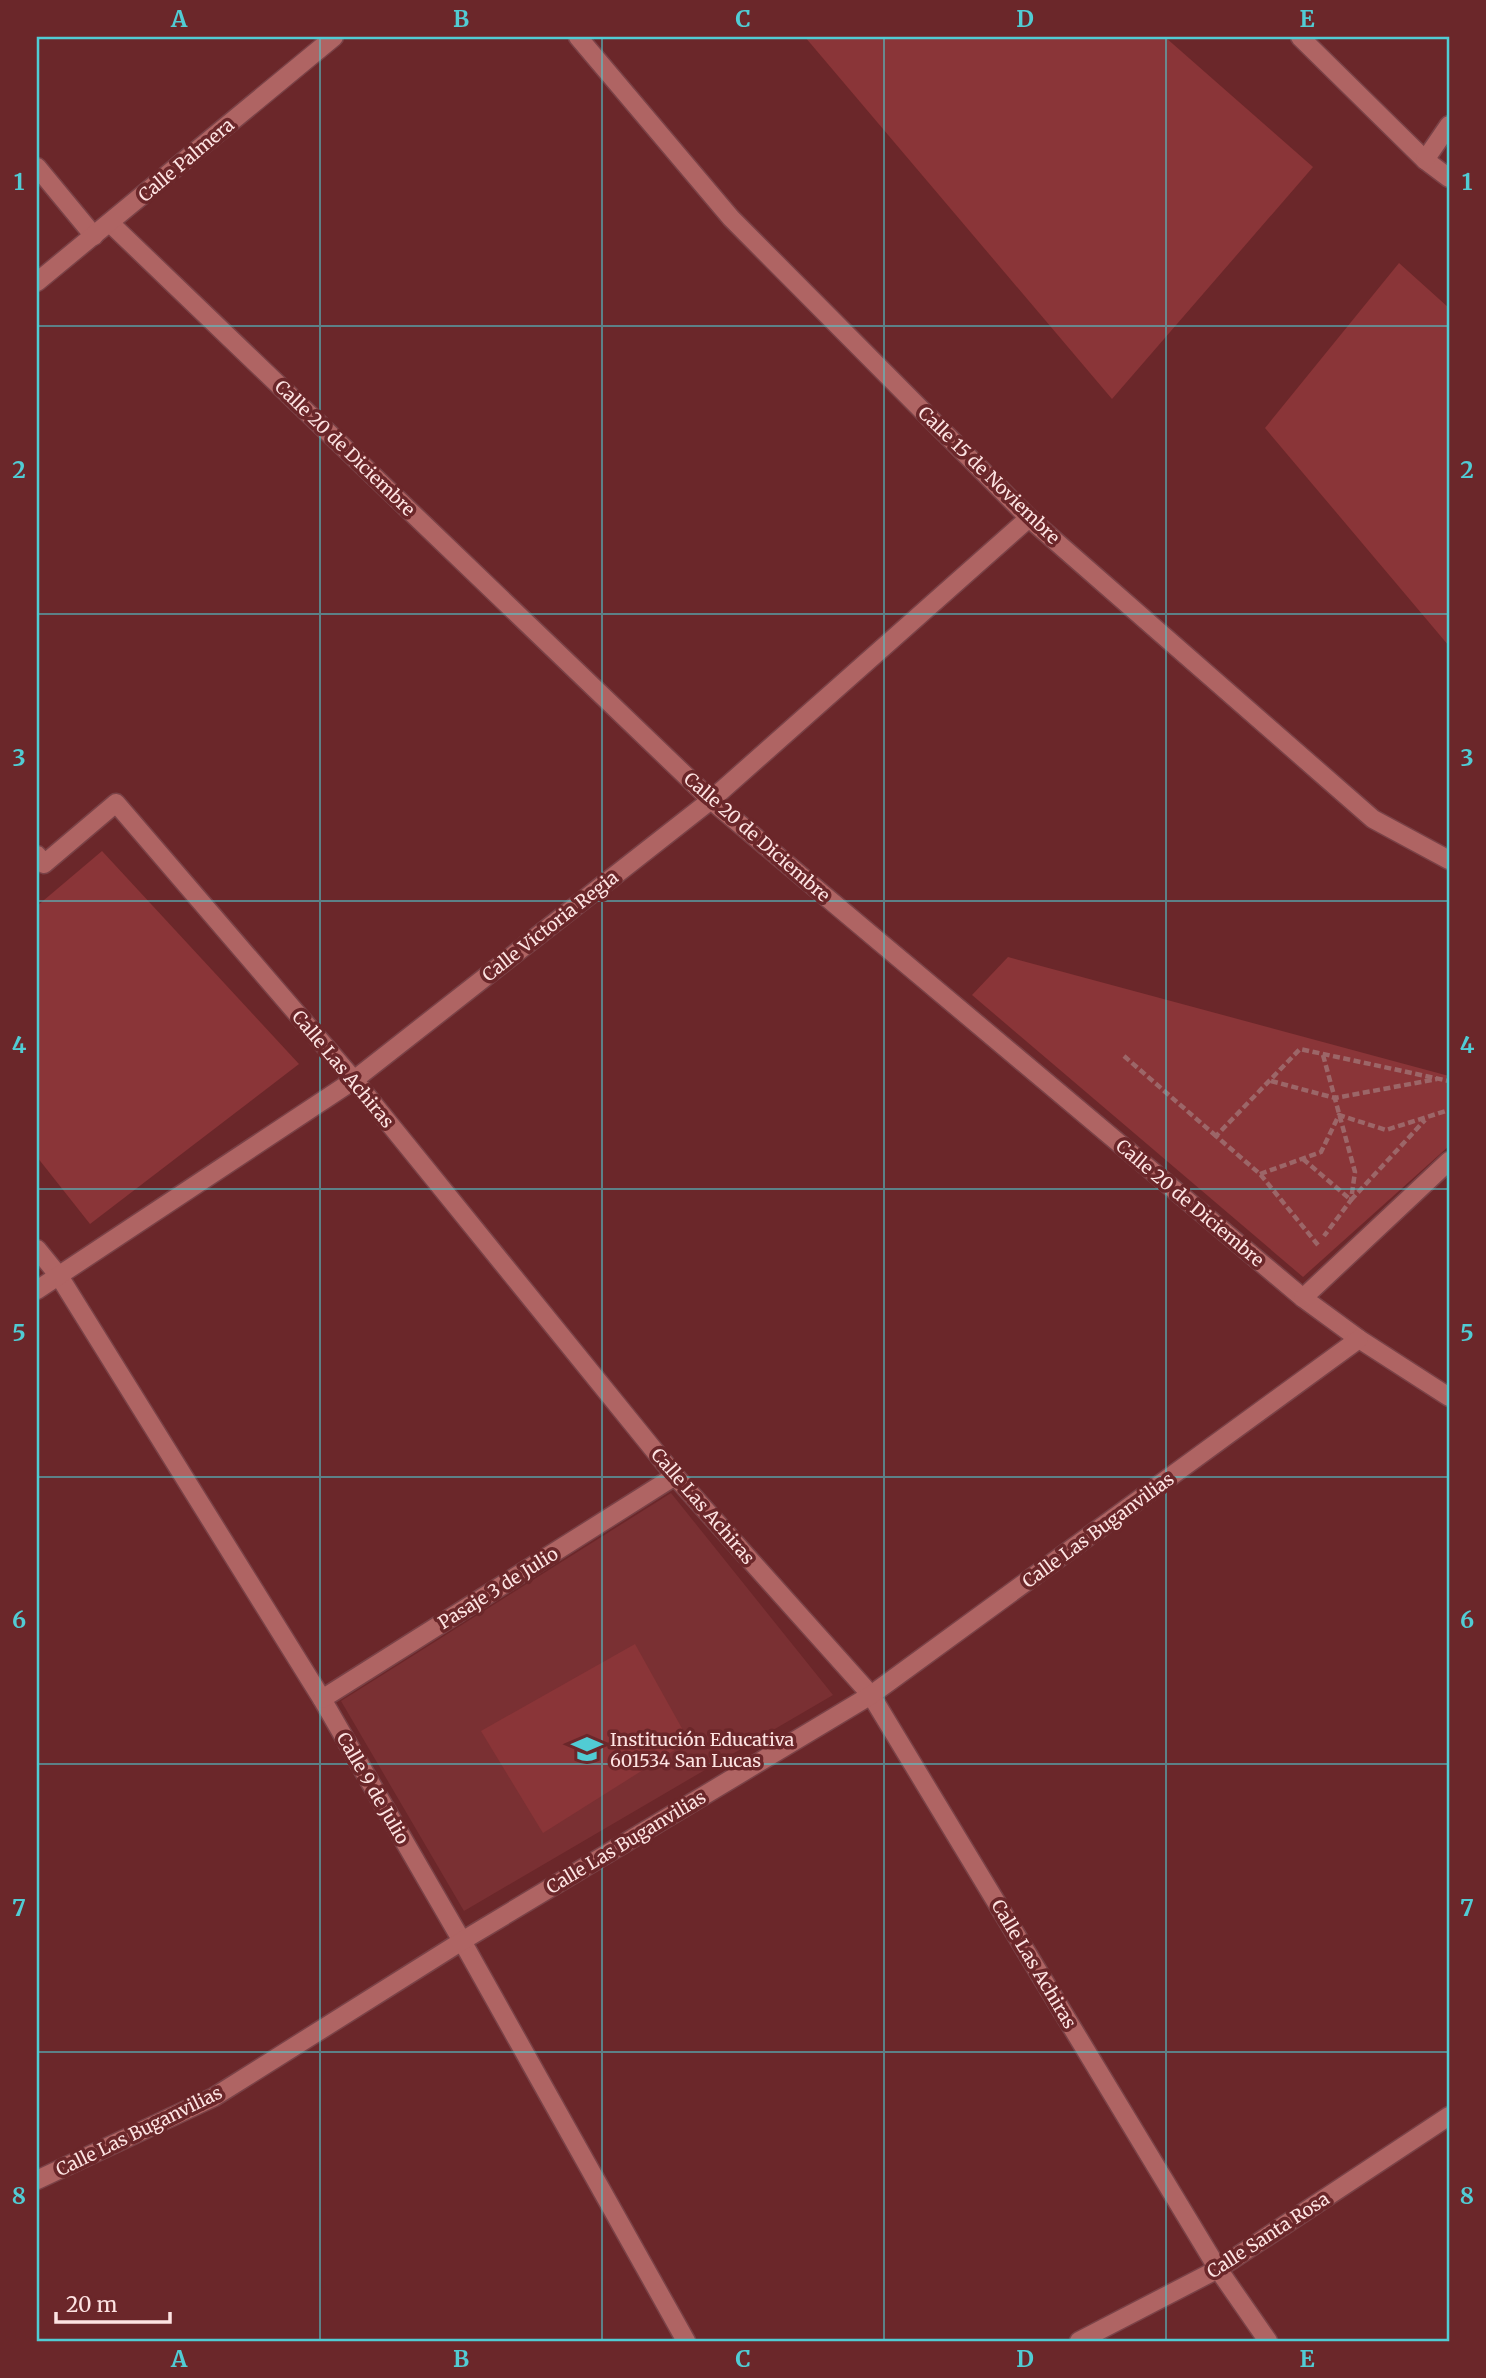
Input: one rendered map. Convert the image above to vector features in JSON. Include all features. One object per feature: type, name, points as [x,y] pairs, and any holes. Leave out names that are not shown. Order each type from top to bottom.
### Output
[{"type":"street","name":"Calle Palmera","points":[[37,282],[334,37]]},
{"type":"street","name":"Calle 15 de Noviembre","points":[[578,37],[731,218],[1029,518],[1373,819],[1449,860]]},
{"type":"street","points":[[1300,37],[1425,160],[1449,178]]},
{"type":"street","points":[[1425,160],[1449,125]]},
{"type":"street","points":[[37,167],[94,236]]},
{"type":"street","name":"Calle 20 de Diciembre","points":[[110,223],[711,800],[1303,1298],[1359,1339],[1449,1397]]},
{"type":"street","name":"Calle Victoria Regia","points":[[37,1290],[354,1080],[711,800],[1029,518]]},
{"type":"street","name":"Calle Las Achiras","points":[[40,859],[116,803],[354,1080],[675,1476],[871,1695],[1218,2269],[1268,2341]]},
{"type":"street","points":[[1303,1298],[1449,1161]]},
{"type":"street","name":"Calle 9 de Julio","points":[[37,1249],[59,1276],[322,1699],[462,1941],[686,2341]]},
{"type":"street","name":"Calle Las Buganvilias","points":[[37,2180],[215,2097],[462,1941],[871,1695],[1359,1339]]},
{"type":"street","name":"Pasaje 3 de Julio","points":[[322,1699],[675,1476]]},
{"type":"street","name":"Calle Santa Rosa","points":[[1079,2341],[1218,2269],[1449,2116]]},
{"type":"path","points":[[1216,1136],[1300,1049],[1449,1081]]},
{"type":"path","points":[[1323,1054],[1354,1172],[1351,1200]]},
{"type":"path","points":[[1124,1056],[1260,1174],[1318,1245],[1351,1200],[1427,1118]]},
{"type":"path","points":[[1270,1081],[1335,1098],[1441,1078]]},
{"type":"path","points":[[1339,1115],[1386,1130],[1449,1110]]},
{"type":"path","points":[[1260,1174],[1321,1152],[1339,1115]]},
{"type":"path","points":[[1302,1158],[1351,1200]]},
{"type":"shaded area","points":[[805,37],[1165,37],[1313,167],[1112,399]]},
{"type":"shaded area","points":[[1399,263],[1449,308],[1449,646],[1265,428]]},
{"type":"shaded area","points":[[102,851],[299,1064],[90,1224],[37,1157],[37,906]]},
{"type":"shaded area","points":[[1008,957],[1449,1076],[1449,1146],[1303,1277],[972,995]]},
{"type":"shaded area","points":[[671,1493],[833,1695],[464,1911],[341,1701]]},
{"type":"shaded area","points":[[635,1644],[689,1741],[543,1833],[481,1731]]},
{"type":"place","name":"Institución Educativa 601534 San Lucas","points":[[587,1749]]}]
